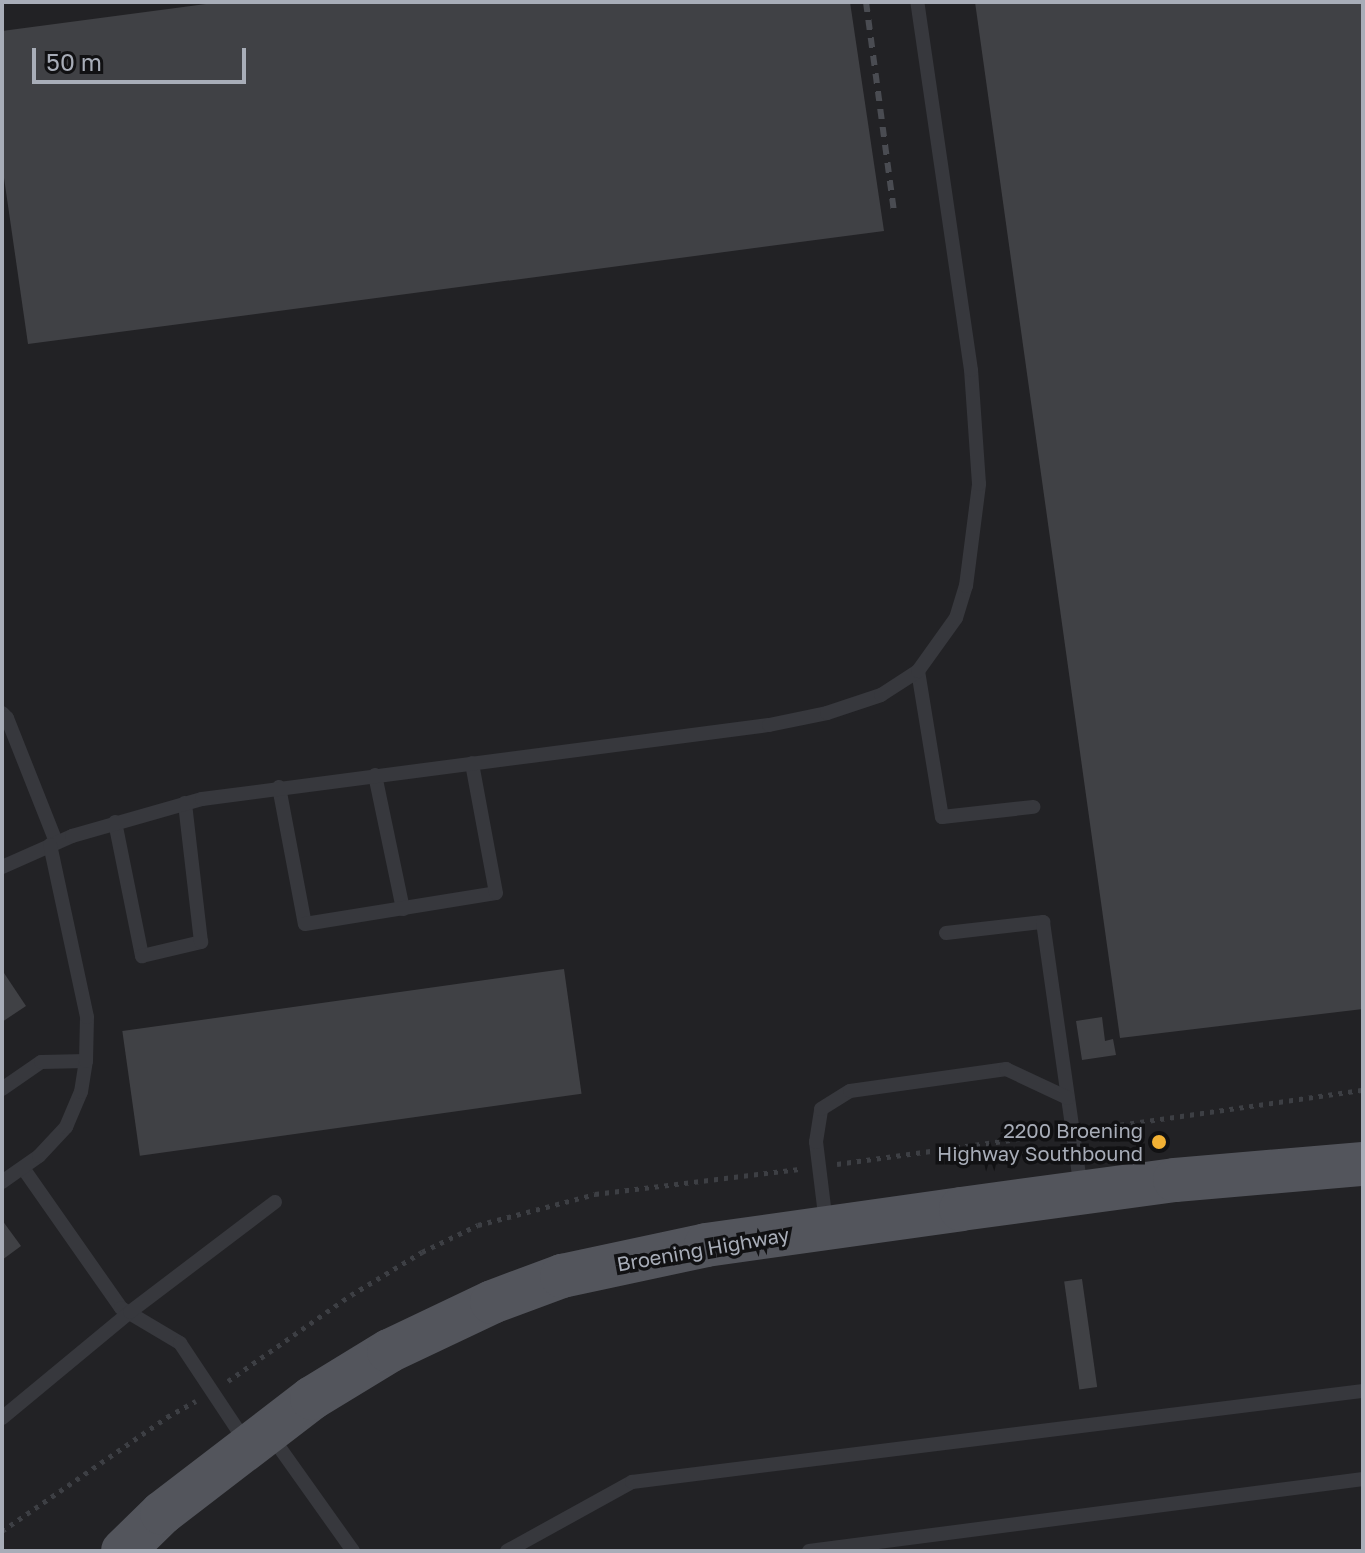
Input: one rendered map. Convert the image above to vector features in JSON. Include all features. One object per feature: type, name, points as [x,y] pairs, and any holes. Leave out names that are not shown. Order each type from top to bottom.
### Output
[{"type":"main road","name":"Broening Highway","points":[[123,1551],[162,1513],[257,1437],[389,1351],[492,1302],[562,1276],[706,1245],[1175,1180],[1356,1169]]},
{"type":"lane","points":[[2,867],[53,843],[185,803],[279,787],[769,725],[827,713],[881,695],[918,671],[956,618],[966,586],[979,484],[971,370],[917,2]]},
{"type":"lane","points":[[918,671],[942,817],[1033,807]]},
{"type":"lane","points":[[2,713],[7,718],[53,843],[87,1017],[86,1061],[81,1092],[66,1127],[23,1168],[2,1182]]},
{"type":"lane","points":[[279,787],[305,924],[496,893],[472,763]]},
{"type":"lane","points":[[375,775],[403,909]]},
{"type":"lane","points":[[115,822],[142,956],[201,942],[185,803]]},
{"type":"lane","points":[[946,933],[1043,922],[1081,1193]]},
{"type":"lane","points":[[2,1089],[41,1062],[86,1061]]},
{"type":"lane","points":[[827,1228],[816,1142],[821,1109],[850,1091],[1006,1069],[1068,1098]]},
{"type":"lane","points":[[23,1168],[121,1308],[180,1343],[353,1551]]},
{"type":"lane","points":[[2,1418],[130,1312],[275,1202]]},
{"type":"lane","points":[[507,1551],[632,1482],[1363,1391]]},
{"type":"lane","points":[[809,1551],[1363,1479]]},
{"type":"shaded area","points":[[2,2],[1363,2],[1363,1551],[2,1551]]},
{"type":"building","points":[[221,2],[850,2],[884,231],[28,344],[2,164],[2,31]]},
{"type":"building","points":[[975,2],[1363,2],[1363,1009],[1120,1038]]},
{"type":"building","points":[[564,969],[582,1094],[140,1156],[122,1031]]},
{"type":"building","points":[[2,970],[26,1006],[2,1022]]},
{"type":"building","points":[[1102,1017],[1105,1041],[1113,1039],[1116,1055],[1082,1060],[1076,1021]]},
{"type":"building","points":[[2,1220],[21,1246],[2,1260]]},
{"type":"building","points":[[1082,1279],[1097,1387],[1079,1389],[1064,1282]]},
{"type":"railway","points":[[866,2],[894,211]]},
{"type":"place","name":"2200 Broening Highway Southbound","points":[[1159,1142]]}]
